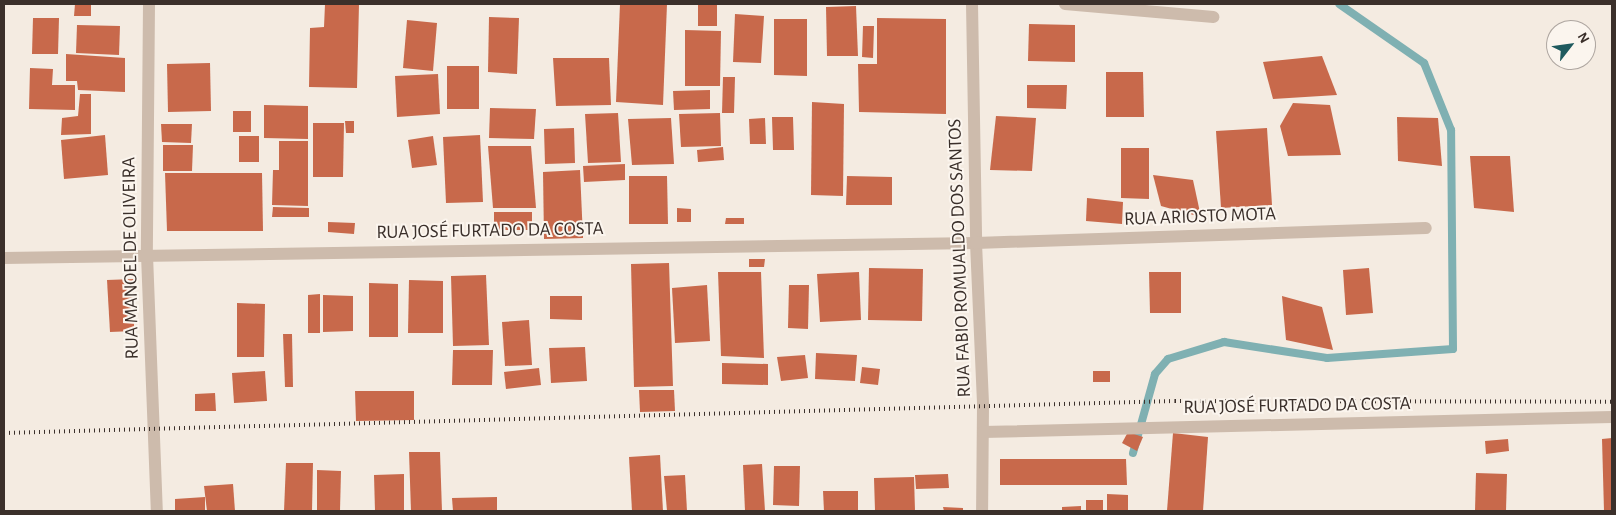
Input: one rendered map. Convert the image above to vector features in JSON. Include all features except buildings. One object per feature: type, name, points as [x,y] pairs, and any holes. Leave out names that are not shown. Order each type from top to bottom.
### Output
[{"type":"street","name":"RUA MANOEL DE OLIVEIRA","points":[[149,4],[147,255],[157,511]]},
{"type":"street","name":"RUA FABIO ROMUALDO DOS SANTOS","points":[[972,4],[976,243],[984,432],[982,511]]},
{"type":"street","points":[[1065,4],[1213,17]]},
{"type":"street","name":"RUA ARIOSTO MOTA","points":[[976,243],[1426,228]]},
{"type":"street","name":"RUA JOSÉ FURTADO DA COSTA","points":[[4,258],[976,243]]},
{"type":"street","name":"RUA JOSÉ FURTADO DA COSTA","points":[[984,432],[1612,417]]},
{"type":"waterway","points":[[1133,453],[1155,374],[1168,359],[1224,342],[1327,358],[1453,349],[1451,130],[1424,63],[1339,4]]},
{"type":"railway","points":[[4,433],[1175,401],[1612,402]]}]
